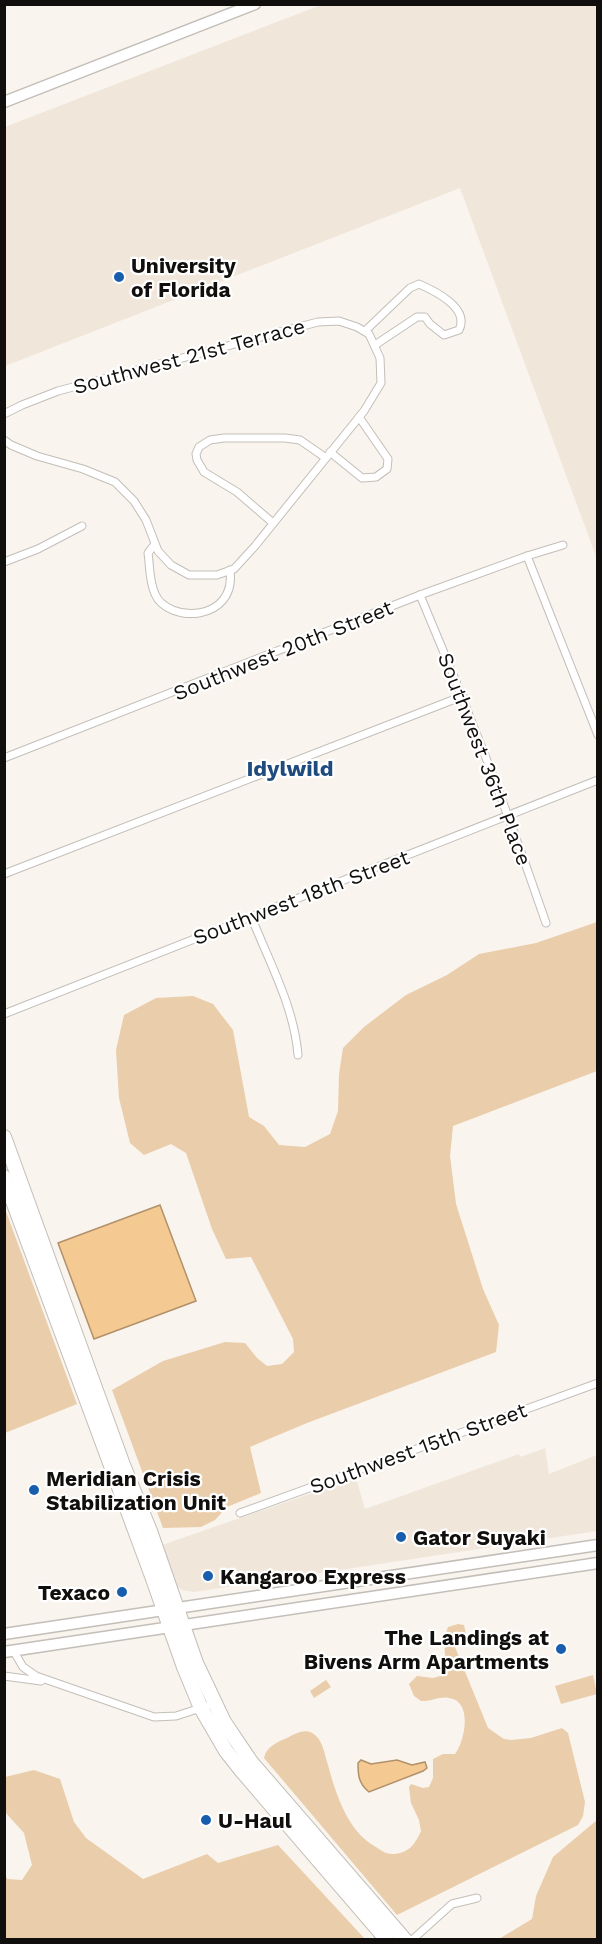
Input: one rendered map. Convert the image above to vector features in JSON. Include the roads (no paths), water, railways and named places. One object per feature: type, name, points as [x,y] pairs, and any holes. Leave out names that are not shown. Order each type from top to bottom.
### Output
[{"type":"highway","points":[[4,1137],[12,1191]]},
{"type":"highway","points":[[4,1177],[12,1191],[90,1391],[176,1626],[226,1751],[387,1940]]},
{"type":"highway","points":[[207,1706],[251,1761],[405,1940]]},
{"type":"main road","points":[[4,102],[255,4]]},
{"type":"main road","points":[[4,1634],[597,1545]]},
{"type":"main road","points":[[562,1551],[564,1568]]},
{"type":"main road","points":[[7,1649],[597,1563]]},
{"type":"main road","points":[[389,1594],[390,1576]]},
{"type":"street","points":[[4,440],[37,456],[83,469],[116,482],[134,501],[146,520],[158,550],[171,565],[189,575],[217,575],[234,569],[255,546],[359,417],[381,383],[380,357],[374,342],[417,317],[425,317],[444,335],[459,330],[462,324],[458,311],[451,304],[433,290],[419,284],[411,288],[365,331]]},
{"type":"street","name":"Southwest 21st Terrace","points":[[4,414],[58,391],[318,322],[339,321],[357,327],[365,331],[374,342]]},
{"type":"street","points":[[273,523],[237,492],[204,472],[197,460],[199,447],[210,440],[224,438],[300,440],[328,455],[362,478],[376,477],[387,469],[388,459],[359,417]]},
{"type":"street","points":[[4,562],[38,549],[82,526]]},
{"type":"street","points":[[155,544],[148,553],[150,578],[156,596],[166,606],[180,612],[203,613],[223,602],[229,591],[230,570]]},
{"type":"street","name":"Southwest 20th Street","points":[[4,758],[420,595],[526,556],[563,545]]},
{"type":"street","points":[[526,556],[597,735]]},
{"type":"street","name":"Southwest 36th Place","points":[[420,595],[463,696],[509,815],[546,923]]},
{"type":"street","points":[[4,874],[463,696]]},
{"type":"street","name":"Southwest 18th Street","points":[[4,1014],[597,780]]},
{"type":"street","points":[[251,916],[290,1009],[297,1037],[298,1055]]},
{"type":"street","name":"Southwest 15th Street","points":[[240,1513],[597,1383]]},
{"type":"street","points":[[7,1649],[29,1672],[52,1683],[154,1717],[176,1716],[207,1706]]},
{"type":"street","points":[[4,1676],[52,1683]]},
{"type":"street","points":[[412,1940],[452,1904],[477,1898]]},
{"type":"place","name":"University of Florida","points":[[119,277]]},
{"type":"place","name":"Meridian Crisis Stabilization Unit","points":[[34,1490]]},
{"type":"place","name":"Gator Suyaki","points":[[401,1537]]},
{"type":"place","name":"Kangaroo Express","points":[[208,1576]]},
{"type":"place","name":"Texaco","points":[[122,1592]]},
{"type":"place","name":"The Landings at Bivens Arm Apartments","points":[[561,1649]]},
{"type":"place","name":"U-Haul","points":[[206,1820]]},
{"type":"district","name":"Idylwild","points":[[290,768]]}]
